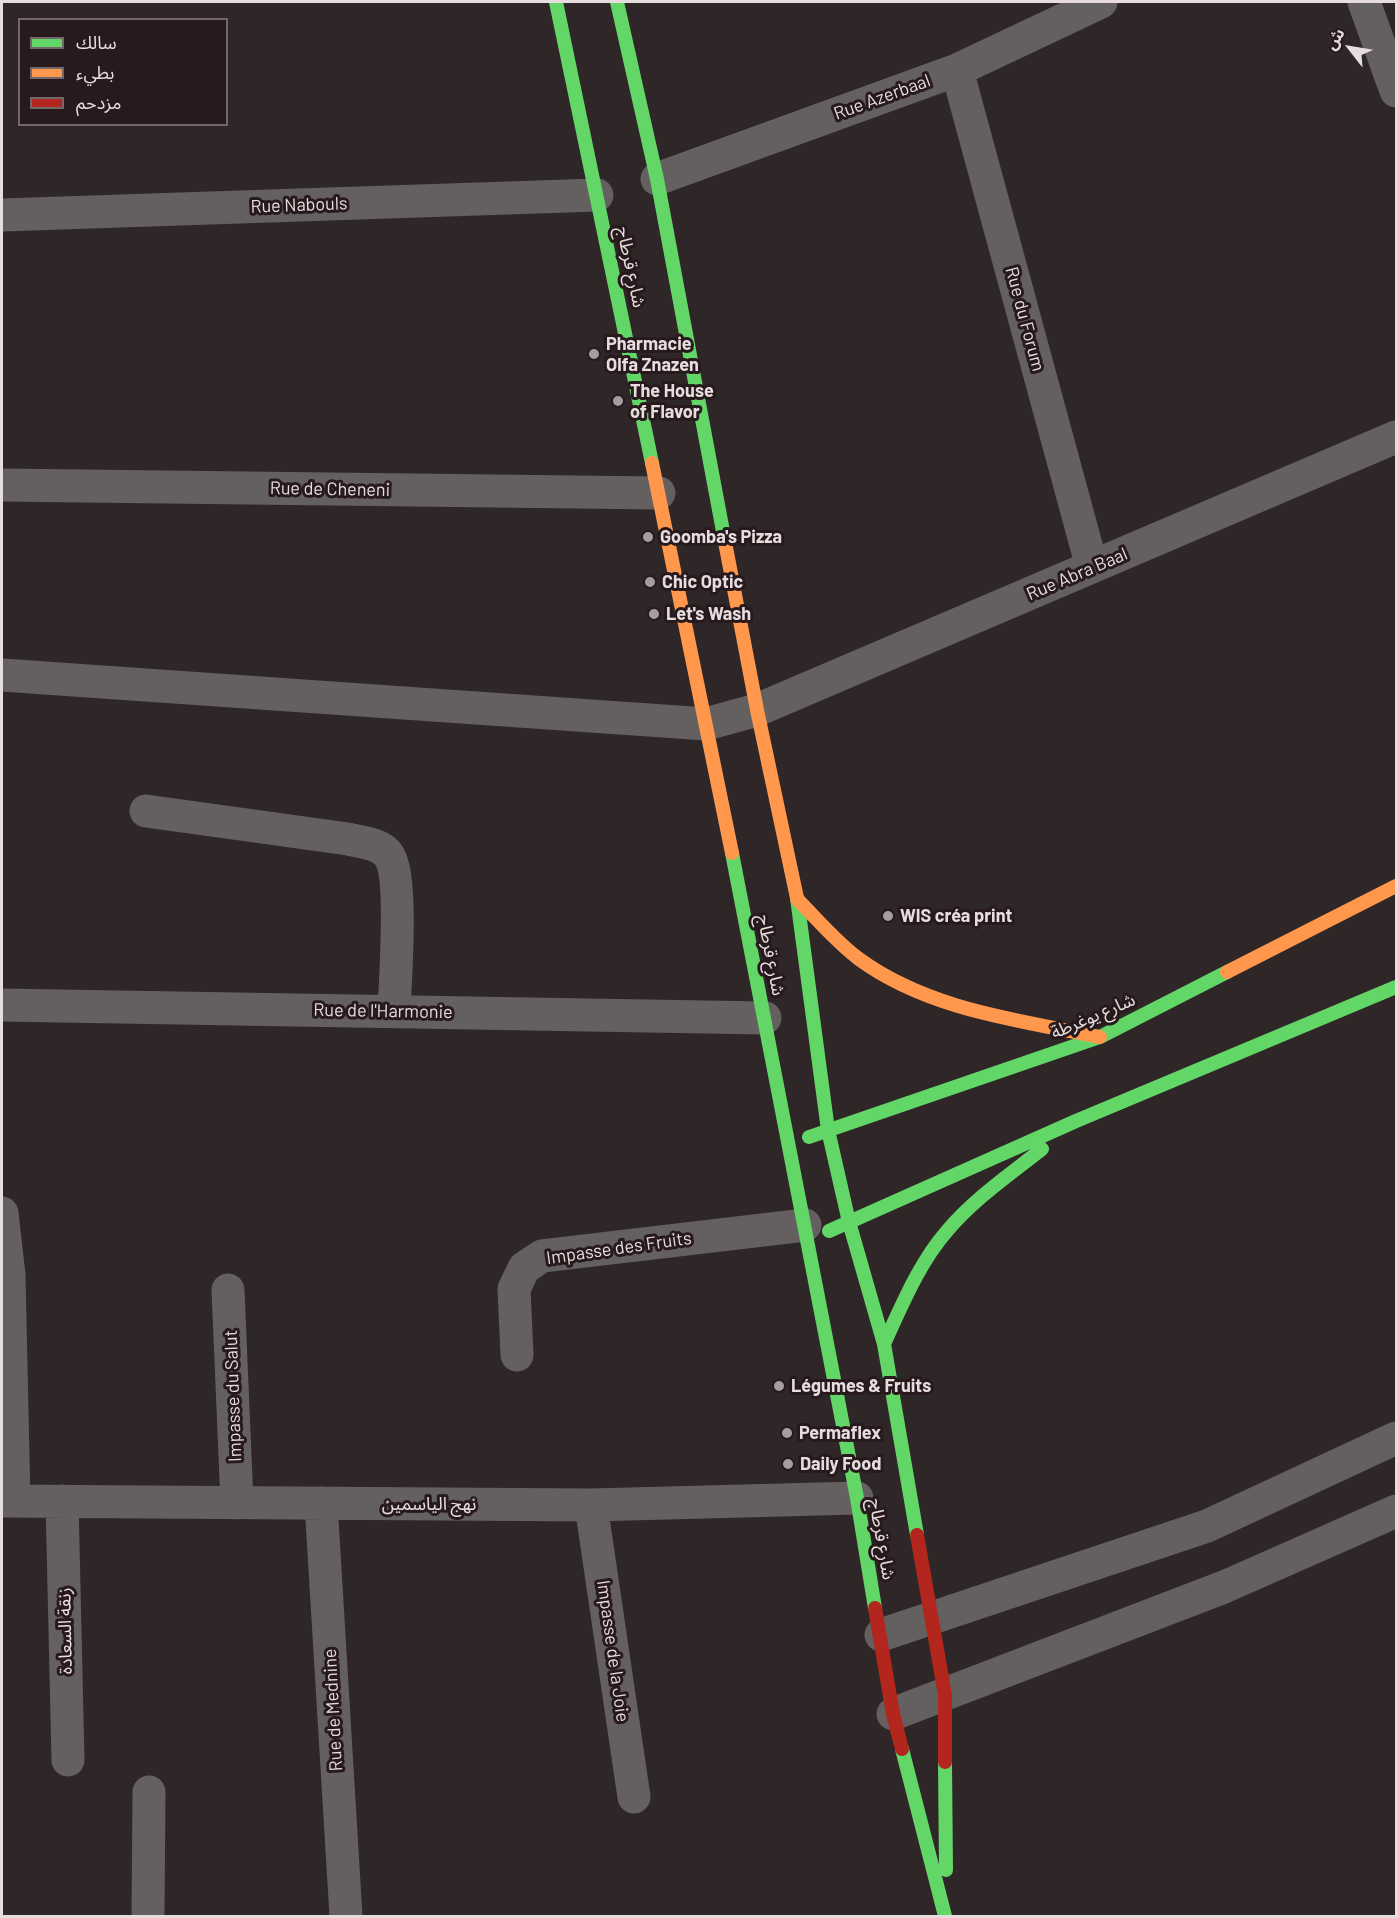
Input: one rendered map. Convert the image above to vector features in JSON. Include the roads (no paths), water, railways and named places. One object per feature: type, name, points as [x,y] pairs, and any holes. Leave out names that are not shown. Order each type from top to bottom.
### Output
[{"type":"street","name":"شارع قرطاج","points":[[556,2],[659,493],[765,1018],[856,1498],[893,1714],[946,1917]]},
{"type":"street","name":"شارع قرطاج","points":[[618,2],[657,179],[757,710],[797,899],[828,1130],[849,1222],[884,1344],[945,1695],[946,1917]]},
{"type":"street","name":"Rue Azerbaal","points":[[657,179],[957,70],[1101,2]]},
{"type":"street","points":[[1364,2],[1396,86]]},
{"type":"street","name":"Rue du Forum","points":[[957,70],[1092,567]]},
{"type":"street","name":"Rue Nabouls","points":[[2,215],[597,195]]},
{"type":"street","name":"Rue Abra Baal","points":[[2,675],[706,724],[757,710],[1396,437]]},
{"type":"street","name":"Rue de Cheneni","points":[[2,485],[659,493]]},
{"type":"street","points":[[146,811],[348,839],[373,845],[388,853],[395,872],[397,896],[394,1011]]},
{"type":"street","name":"شارع يوغرطة","points":[[789,1144],[1100,1037],[1396,886]]},
{"type":"street","points":[[797,899],[859,959],[891,980],[937,999],[986,1014],[1100,1037]]},
{"type":"street","points":[[806,1232],[849,1222],[1076,1121],[1396,987]]},
{"type":"street","name":"Rue de l'Harmonie","points":[[2,1005],[765,1018]]},
{"type":"street","points":[[884,1344],[913,1282],[936,1244],[959,1218],[989,1191],[1076,1121]]},
{"type":"street","points":[[2,1213],[8,1501]]},
{"type":"street","name":"Impasse des Fruits","points":[[517,1355],[514,1289],[524,1268],[542,1256],[806,1232]]},
{"type":"street","name":"Impasse du Salut","points":[[228,1290],[237,1503]]},
{"type":"street","points":[[881,1635],[1207,1526],[1396,1438]]},
{"type":"street","name":"نهج الياسمين","points":[[8,1501],[591,1505],[856,1498]]},
{"type":"street","name":"زنقة السعادة","points":[[62,1501],[68,1760]]},
{"type":"street","name":"Rue de Mednine","points":[[321,1503],[346,1917]]},
{"type":"street","name":"Impasse de la Joie","points":[[591,1505],[634,1797]]},
{"type":"street","points":[[893,1714],[1224,1587],[1396,1511]]},
{"type":"street","points":[[148,1792],[148,1917]]},
{"type":"place","name":"Pharmacie Olfa Znazen","points":[[594,354]]},
{"type":"place","name":"The House of Flavor","points":[[618,401]]},
{"type":"place","name":"Goomba's Pizza","points":[[648,537]]},
{"type":"place","name":"Chic Optic","points":[[650,582]]},
{"type":"place","name":"Let's Wash","points":[[654,614]]},
{"type":"place","name":"WIS créa print","points":[[888,916]]},
{"type":"place","name":"Légumes & Fruits","points":[[779,1386]]},
{"type":"place","name":"Permaflex","points":[[787,1433]]},
{"type":"place","name":"Daily Food","points":[[788,1464]]}]
